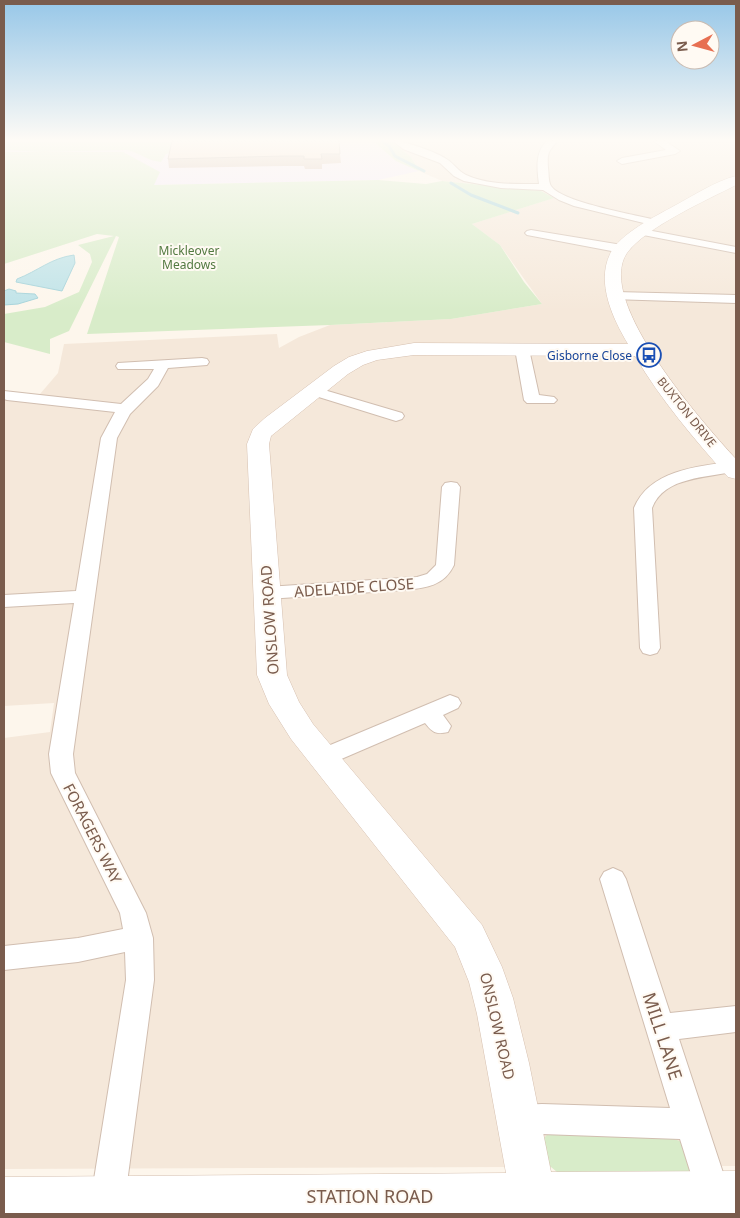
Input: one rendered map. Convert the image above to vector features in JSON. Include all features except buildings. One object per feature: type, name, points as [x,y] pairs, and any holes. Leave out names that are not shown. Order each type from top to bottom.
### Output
[{"type":"street","points":[[563,198],[649,227],[736,250]]},
{"type":"street","points":[[531,233],[544,239],[622,249],[649,227],[703,198]]},
{"type":"street","name":"BUXTON DRIVE","points":[[622,249],[612,269],[616,296],[625,322],[640,350],[663,383],[734,469]]},
{"type":"street","points":[[616,296],[736,299]]},
{"type":"street","name":"ONSLOW ROAD","points":[[532,1195],[520,1120],[496,1004],[481,957],[469,936],[454,916],[324,758],[282,703],[276,692],[272,675],[258,457],[259,439],[266,428],[348,365],[365,357],[382,353],[414,349],[640,350]]},
{"type":"street","points":[[522,350],[532,400],[549,400]]},
{"type":"street","points":[[123,366],[202,362]]},
{"type":"street","name":"FORAGERS WAY","points":[[108,1198],[140,980],[139,938],[133,913],[63,773],[61,754],[109,438],[114,425],[126,409],[156,378],[162,365]]},
{"type":"street","points":[[314,391],[385,415]]},
{"type":"street","points":[[7,394],[126,409]]},
{"type":"street","points":[[650,648],[644,499],[656,488],[671,481],[716,468],[734,469]]},
{"type":"street","name":"ADELAIDE CLOSE","points":[[267,593],[420,583],[438,577],[444,565],[445,494]]},
{"type":"street","points":[[4,601],[85,596]]},
{"type":"street","points":[[324,758],[435,719],[450,703]]},
{"type":"street","name":"MILL LANE","points":[[613,879],[691,1124],[725,1194]]},
{"type":"street","points":[[4,958],[78,950],[139,938]]},
{"type":"street","points":[[660,1028],[736,1019]]},
{"type":"street","points":[[520,1120],[542,1119],[691,1124]]},
{"type":"street","name":"STATION ROAD","points":[[4,1200],[725,1194]]},
{"type":"shaded area","points":[[553,198],[736,198],[736,1166],[4,1169],[4,738],[50,732],[54,703],[4,706],[4,399],[34,401],[58,373],[64,344],[277,334],[279,348],[299,337],[330,325],[451,319],[542,304],[500,245],[472,224]]},
{"type":"green space","name":"Mickleover Meadows","points":[[4,198],[554,198],[472,224],[500,245],[524,282],[542,304],[451,319],[87,334],[119,237],[116,236],[69,331],[50,339],[50,354],[4,342],[4,314],[45,307],[79,292],[92,262],[90,254],[78,245],[114,236],[97,234],[4,264]]},
{"type":"green space","points":[[555,1132],[666,1136],[682,1142],[691,1168],[687,1176],[563,1177],[545,1162],[542,1140],[547,1135]]},
{"type":"water","points":[[74,255],[75,263],[62,291],[16,282],[17,279],[51,262]]},
{"type":"water","points":[[9,289],[16,291],[16,293],[35,294],[38,298],[18,304],[4,305],[4,291]]},
{"type":"waterway","points":[[478,198],[518,213]]},
{"type":"place","name":"Gisborne Close","points":[[649,355]]}]
